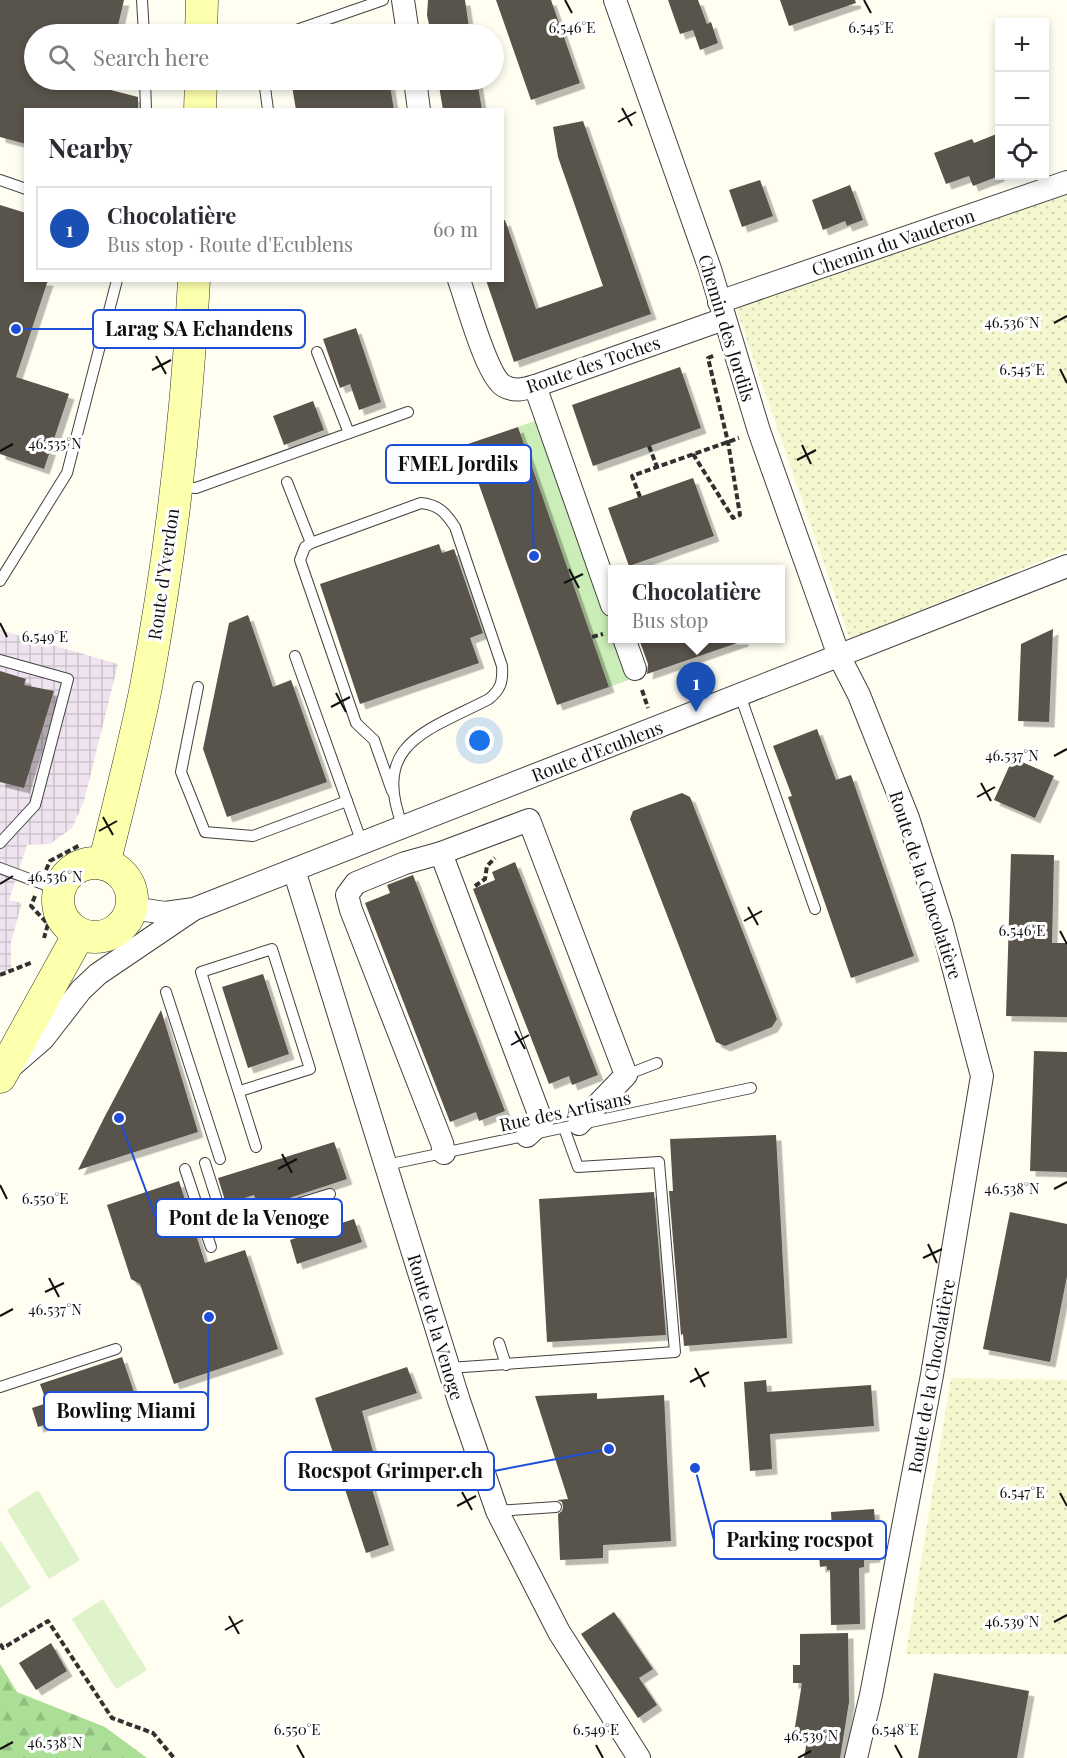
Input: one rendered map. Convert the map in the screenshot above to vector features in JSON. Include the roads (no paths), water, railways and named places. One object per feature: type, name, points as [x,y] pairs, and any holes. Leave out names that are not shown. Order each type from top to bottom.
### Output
[{"type":"main road","points":[[201,24],[202,0]]},
{"type":"main road","points":[[200,108],[201,90]]},
{"type":"main road","name":"Route d'Yverdon","points":[[93,854],[122,796],[147,679],[164,582],[176,487],[188,373],[194,282]]},
{"type":"main road","points":[[93,854],[123,876],[130,886],[132,908],[122,926],[105,936],[92,938],[79,934],[63,920],[50,886],[64,879],[82,865],[93,863],[93,854]]},
{"type":"main road","points":[[2,1075],[79,934]]},
{"type":"street","points":[[403,0],[407,24]]},
{"type":"street","name":"Chemin des Jordils","points":[[615,0],[710,269],[759,430],[839,656]]},
{"type":"street","points":[[416,90],[419,108]]},
{"type":"street","name":"Chemin du Vauderon","points":[[722,310],[1067,182]]},
{"type":"street","name":"Route des Toches","points":[[460,282],[492,374],[496,381],[512,390],[535,386],[722,310]]},
{"type":"street","points":[[535,386],[608,592]]},
{"type":"street","name":"Route d'Ecublens","points":[[2,1075],[43,1039],[81,990],[98,974],[194,909],[1067,566]]},
{"type":"street","points":[[625,643],[635,669]]},
{"type":"street","name":"Route de la Chocolatière","points":[[839,656],[859,695],[908,818],[942,925],[982,1076],[932,1375],[871,1695],[856,1758]]},
{"type":"street","points":[[444,1153],[347,895],[356,883],[405,863],[441,854],[529,820],[626,1075],[571,1126]]},
{"type":"street","points":[[441,854],[542,1122],[527,1137]]},
{"type":"street","name":"Route de la Venoge","points":[[294,870],[448,1368],[497,1511],[559,1632],[639,1758]]},
{"type":"street","name":"Route d'Ecublens","points":[[132,908],[165,913],[194,909]]},
{"type":"lane","points":[[142,0],[143,24]]},
{"type":"lane","points":[[314,24],[383,0]]},
{"type":"lane","points":[[146,90],[147,108]]},
{"type":"lane","points":[[265,90],[268,108]]},
{"type":"lane","points":[[0,180],[24,188]]},
{"type":"lane","points":[[0,581],[68,473],[116,282]]},
{"type":"lane","points":[[317,352],[349,433]]},
{"type":"lane","points":[[176,487],[196,488],[408,412]]},
{"type":"lane","points":[[287,482],[311,543]]},
{"type":"lane","points":[[392,791],[394,773],[402,752],[416,736],[489,699],[499,691],[503,680],[502,666],[455,527],[441,509],[421,503],[311,543],[301,553],[302,566],[356,723],[374,740],[403,827]]},
{"type":"lane","points":[[295,656],[362,843]]},
{"type":"lane","points":[[0,660],[68,680],[35,805],[0,843]]},
{"type":"lane","points":[[198,687],[181,772],[205,832],[253,836],[346,801]]},
{"type":"lane","points":[[740,695],[815,909]]},
{"type":"lane","points":[[0,868],[50,886]]},
{"type":"lane","points":[[240,1091],[310,1069],[272,949],[201,972],[256,1147]]},
{"type":"lane","points":[[166,993],[220,1159]]},
{"type":"lane","points":[[626,1075],[657,1063]]},
{"type":"lane","name":"Rue des Artisans","points":[[386,1165],[751,1088]]},
{"type":"lane","points":[[448,1368],[675,1352],[659,1162],[578,1167],[571,1126]]},
{"type":"lane","points":[[205,1163],[225,1226],[330,1194]]},
{"type":"lane","points":[[185,1170],[211,1247]]},
{"type":"lane","points":[[500,1343],[506,1365]]},
{"type":"lane","points":[[0,1387],[116,1349]]},
{"type":"lane","points":[[497,1511],[556,1507]]},
{"type":"place","name":"Larag SA Echandens","points":[[16,329]]},
{"type":"place","name":"FMEL Jordils","points":[[534,556]]},
{"type":"place","name":"Chocolatière","points":[[696,712]]},
{"type":"place","name":"Pont de la Venoge","points":[[119,1118]]},
{"type":"place","name":"Bowling Miami","points":[[209,1317]]},
{"type":"place","name":"Rocspot Grimper.ch","points":[[609,1449]]},
{"type":"place","name":"Parking rocspot","points":[[695,1468]]}]
